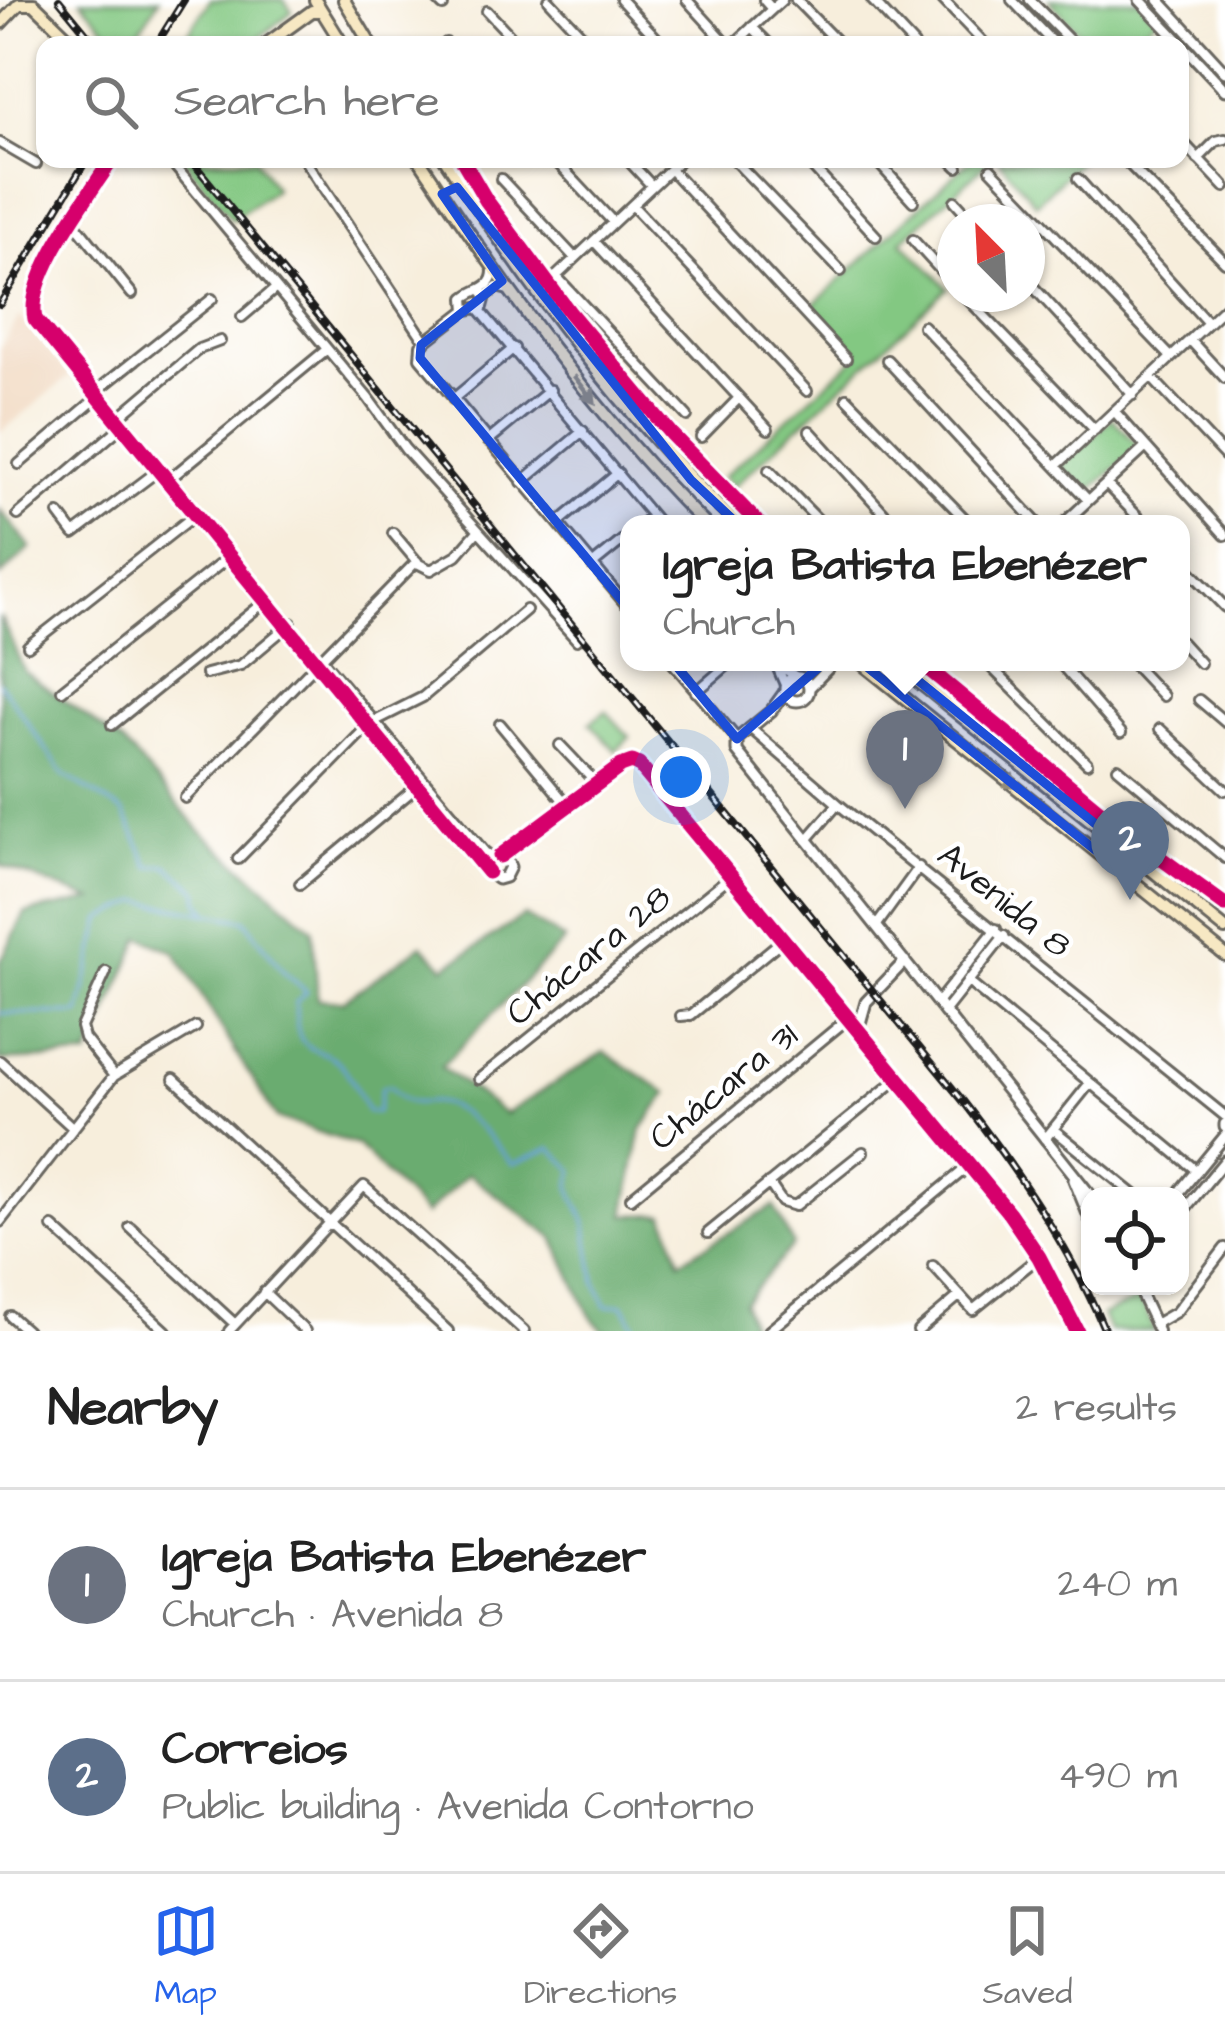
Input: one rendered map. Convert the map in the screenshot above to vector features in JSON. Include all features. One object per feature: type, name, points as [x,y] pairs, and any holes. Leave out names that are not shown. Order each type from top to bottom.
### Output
[{"type":"main road","points":[[272,36],[300,12],[305,0]]},
{"type":"main road","points":[[344,0],[366,36]]},
{"type":"main road","points":[[0,24],[14,8],[28,2],[67,36]]},
{"type":"main road","points":[[275,36],[318,6],[338,36]]},
{"type":"main road","points":[[425,168],[531,322],[628,443],[696,515]]},
{"type":"main road","points":[[451,168],[563,329],[651,436],[727,515]]},
{"type":"main road","points":[[442,194],[464,188]]},
{"type":"main road","points":[[531,322],[552,336],[563,329]]},
{"type":"main road","points":[[871,671],[1225,955]]},
{"type":"main road","points":[[914,671],[1225,928]]},
{"type":"main road","points":[[925,716],[940,710],[943,699]]},
{"type":"main road","points":[[1110,862],[1121,862],[1126,850]]},
{"type":"main road","points":[[1129,878],[1129,864],[1144,864]]},
{"type":"street","points":[[549,0],[583,36]]},
{"type":"street","points":[[621,0],[655,36]]},
{"type":"street","points":[[687,0],[721,36]]},
{"type":"street","points":[[764,0],[772,9]]},
{"type":"street","points":[[741,36],[782,0]]},
{"type":"street","points":[[796,0],[831,36]]},
{"type":"street","points":[[872,0],[906,36]]},
{"type":"street","points":[[943,0],[977,36]]},
{"type":"street","points":[[1012,0],[1046,36]]},
{"type":"street","points":[[1140,0],[1174,36]]},
{"type":"street","points":[[1159,0],[1225,73]]},
{"type":"street","points":[[1037,3],[1066,36]]},
{"type":"street","points":[[487,11],[511,36]]},
{"type":"street","points":[[1041,30],[1052,19]]},
{"type":"street","points":[[752,27],[761,36]]},
{"type":"street","points":[[1189,52],[1225,90]]},
{"type":"street","points":[[1198,159],[1216,141],[1225,139]]},
{"type":"street","points":[[0,143],[36,164]]},
{"type":"street","points":[[1189,149],[1225,187]]},
{"type":"street","points":[[106,168],[39,280],[34,300],[40,316],[318,661],[510,867]]},
{"type":"street","points":[[176,168],[477,532],[577,640]]},
{"type":"street","points":[[310,168],[425,340]]},
{"type":"street","points":[[562,168],[613,222]]},
{"type":"street","points":[[635,168],[652,186]]},
{"type":"street","points":[[742,168],[841,271]]},
{"type":"street","points":[[813,168],[876,236]]},
{"type":"street","points":[[883,168],[913,201]]},
{"type":"street","points":[[1133,168],[1225,262]]},
{"type":"street","points":[[533,288],[552,280],[670,169],[846,359]]},
{"type":"street","points":[[991,169],[1172,357]]},
{"type":"street","points":[[502,178],[575,258]]},
{"type":"street","points":[[1078,179],[1208,323]]},
{"type":"street","points":[[955,201],[958,204]]},
{"type":"street","points":[[632,205],[807,391]]},
{"type":"street","points":[[73,221],[132,294]]},
{"type":"street","points":[[913,240],[937,266]]},
{"type":"street","points":[[594,241],[768,429]]},
{"type":"street","points":[[480,310],[493,268]]},
{"type":"street","points":[[545,303],[552,280]]},
{"type":"street","points":[[552,280],[687,416]]},
{"type":"street","points":[[466,310],[466,298],[497,287],[508,290]]},
{"type":"street","points":[[242,317],[275,289]]},
{"type":"street","points":[[19,464],[212,299]]},
{"type":"street","points":[[1045,300],[1133,395]]},
{"type":"street","points":[[1056,466],[1225,307]]},
{"type":"street","points":[[620,597],[453,399],[418,351],[425,340],[466,310],[480,310],[651,515]]},
{"type":"street","points":[[980,312],[1095,430]]},
{"type":"street","points":[[923,326],[1088,500]]},
{"type":"street","points":[[1190,340],[1225,378]]},
{"type":"street","points":[[18,515],[191,355],[220,341]]},
{"type":"street","points":[[453,399],[514,348]]},
{"type":"street","points":[[172,477],[326,350]]},
{"type":"street","points":[[887,360],[1030,515]]},
{"type":"street","points":[[1151,377],[1225,456]]},
{"type":"street","points":[[488,441],[550,391]]},
{"type":"street","points":[[701,436],[739,398]]},
{"type":"street","points":[[847,398],[961,515]]},
{"type":"street","points":[[1115,412],[1225,535]]},
{"type":"street","points":[[122,421],[289,625]]},
{"type":"street","points":[[522,482],[584,431]]},
{"type":"street","points":[[810,431],[886,515]]},
{"type":"street","points":[[1076,515],[1145,448]]},
{"type":"street","points":[[59,514],[74,534],[158,470]]},
{"type":"street","points":[[769,470],[813,515]]},
{"type":"street","points":[[558,523],[618,473]]},
{"type":"street","points":[[1106,484],[1135,515]]},
{"type":"street","points":[[28,646],[195,515]]},
{"type":"street","points":[[393,533],[416,561],[431,570],[468,546],[477,532]]},
{"type":"street","points":[[592,565],[620,542]]},
{"type":"street","points":[[62,690],[230,557]]},
{"type":"street","points":[[185,798],[416,561]]},
{"type":"street","points":[[1190,571],[1225,607]]},
{"type":"street","points":[[112,724],[266,601]]},
{"type":"street","points":[[238,859],[371,723],[423,697],[526,610]]},
{"type":"street","points":[[206,674],[242,665],[289,625]]},
{"type":"street","points":[[1190,651],[1200,663]]},
{"type":"street","points":[[679,671],[737,739]]},
{"type":"street","points":[[696,692],[720,671]]},
{"type":"street","points":[[778,671],[787,694]]},
{"type":"street","points":[[788,671],[804,681]]},
{"type":"street","points":[[818,671],[737,739],[736,748],[1083,1187]]},
{"type":"street","points":[[995,671],[1087,763]]},
{"type":"street","points":[[1067,671],[1121,733]]},
{"type":"street","points":[[1139,671],[1163,696]]},
{"type":"street","points":[[787,694],[804,681]]},
{"type":"street","points":[[1199,700],[1225,722]]},
{"type":"street","points":[[371,723],[488,872],[505,878],[526,838]]},
{"type":"street","points":[[500,724],[568,806]]},
{"type":"street","name":"Avenida 8","points":[[750,728],[1000,932],[1225,1126]]},
{"type":"street","points":[[1160,729],[1225,790]]},
{"type":"street","points":[[560,745],[597,784]]},
{"type":"street","points":[[488,872],[496,857],[626,763],[639,765],[970,1165],[1039,1257],[1077,1331]]},
{"type":"street","points":[[1118,768],[1225,858]]},
{"type":"street","points":[[300,884],[418,785]]},
{"type":"street","points":[[807,840],[838,804]]},
{"type":"street","points":[[877,926],[919,868]]},
{"type":"street","name":"Chácara 28","points":[[479,1079],[732,875]]},
{"type":"street","points":[[940,1007],[1000,932]]},
{"type":"street","points":[[681,1016],[691,1015],[785,938]]},
{"type":"street","points":[[846,1012],[866,1002],[904,961]]},
{"type":"street","points":[[106,972],[81,1027],[84,1038],[114,1076]]},
{"type":"street","points":[[962,982],[1197,1171]]},
{"type":"street","points":[[859,1027],[866,1002]]},
{"type":"street","name":"Chácara 31","points":[[631,1198],[846,1012]]},
{"type":"street","points":[[2,1214],[114,1076],[196,1027]]},
{"type":"street","points":[[0,1060],[72,1126]]},
{"type":"street","points":[[708,1233],[900,1077]]},
{"type":"street","points":[[174,1078],[448,1331]]},
{"type":"street","points":[[1045,1139],[1090,1083]]},
{"type":"street","points":[[1189,1202],[1222,1153],[1225,1126]]},
{"type":"street","points":[[1053,1129],[1125,1187]]},
{"type":"street","points":[[769,1184],[782,1202],[795,1206],[863,1152]]},
{"type":"street","points":[[1184,1187],[1222,1153]]},
{"type":"street","points":[[769,1331],[970,1165]]},
{"type":"street","points":[[1072,1174],[1081,1196]]},
{"type":"street","points":[[130,1227],[232,1328],[362,1186],[524,1331]]},
{"type":"street","points":[[53,1226],[166,1331]]},
{"type":"street","points":[[1141,1295],[1157,1328],[1176,1312],[1225,1249]]},
{"type":"street","points":[[933,1266],[975,1310],[1039,1257]]},
{"type":"street","points":[[264,1292],[305,1331]]},
{"type":"street","points":[[918,1331],[958,1297]]},
{"type":"street","points":[[10,1316],[27,1331]]},
{"type":"highlighted area","points":[[457,187],[691,480],[821,602],[1119,843],[1124,860],[1110,862],[842,647],[737,739],[420,358],[421,345],[502,281],[442,194]]},
{"type":"shaded area","points":[[20,316],[70,376],[0,433],[0,348]]},
{"type":"green space","points":[[81,0],[159,0],[136,36],[112,36]]},
{"type":"green space","points":[[210,0],[284,0],[292,12],[261,36],[187,36]]},
{"type":"green space","points":[[1049,0],[1140,0],[1157,18],[1138,36],[1083,36]]},
{"type":"green space","points":[[190,168],[261,168],[275,189],[232,220]]},
{"type":"green space","points":[[961,168],[981,168],[902,241],[937,277],[937,298],[733,487],[723,477],[858,355],[812,306]]},
{"type":"green space","points":[[1006,168],[1072,168],[1036,204]]},
{"type":"green space","points":[[1112,418],[1140,448],[1086,494],[1061,466]]},
{"type":"green space","points":[[0,510],[31,547],[0,577]]},
{"type":"green space","points":[[0,616],[25,672],[124,744],[201,831],[313,929],[318,999],[343,1001],[422,945],[445,967],[524,916],[565,940],[441,1067],[505,1114],[604,1052],[668,1093],[642,1129],[625,1215],[665,1214],[680,1261],[774,1206],[793,1245],[743,1302],[750,1322],[741,1331],[604,1331],[589,1314],[554,1238],[468,1174],[425,1215],[357,1145],[276,1118],[175,952],[141,937],[88,1057],[0,1061],[0,962],[25,913],[92,900],[0,865]]},
{"type":"green space","points":[[606,711],[630,737],[616,751],[590,723]]},
{"type":"green space","points":[[1140,1299],[1155,1331],[1109,1331],[1102,1315]]},
{"type":"waterway","points":[[0,683],[64,775],[124,812],[150,867],[167,865],[198,890],[207,911]]},
{"type":"waterway","points":[[0,1013],[79,1014],[102,919],[140,901],[245,920],[283,971],[307,992],[296,1002],[305,1043],[336,1059],[368,1112],[377,1112],[382,1087],[390,1086],[405,1100],[440,1103],[458,1111],[513,1164],[551,1148],[574,1170],[570,1187],[586,1223],[595,1280],[606,1306],[623,1304],[637,1331]]},
{"type":"railway","points":[[59,0],[89,36]]},
{"type":"railway","points":[[162,36],[184,0]]},
{"type":"railway","points":[[0,304],[82,168]]},
{"type":"railway","points":[[197,168],[963,1101],[1042,1211],[1105,1331]]},
{"type":"cycle path","points":[[106,168],[49,259],[34,301],[35,319],[488,872]]},
{"type":"cycle path","points":[[467,168],[569,312],[671,434],[750,515]]},
{"type":"cycle path","points":[[931,671],[1133,838],[1225,905]]},
{"type":"cycle path","points":[[500,856],[621,766],[639,765],[1009,1213],[1039,1257],[1077,1331]]},
{"type":"place","name":"Igreja Batista Ebenézer","points":[[905,809]]},
{"type":"place","name":"Correios","points":[[1130,900]]}]
